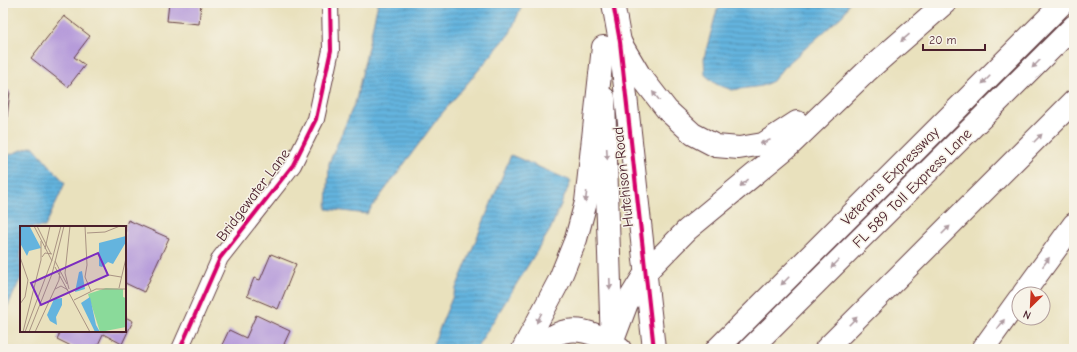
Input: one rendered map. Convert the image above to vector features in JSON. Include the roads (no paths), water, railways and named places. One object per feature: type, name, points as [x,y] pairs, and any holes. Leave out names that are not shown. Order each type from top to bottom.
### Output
[{"type":"main road","name":"Hutchison Road","points":[[607,3],[646,272],[654,349]]},
{"type":"main road","name":"Hutchison Road","points":[[613,3],[612,45],[615,347]]},
{"type":"main road","points":[[536,349],[554,335],[574,330],[590,332],[615,347],[627,303],[646,272],[687,230],[790,145],[866,72],[945,3]]},
{"type":"main road","name":"Veterans Expressway","points":[[717,349],[1063,3]]},
{"type":"main road","name":"FL 589 Toll Express Lane","points":[[750,349],[1074,26]]},
{"type":"main road","points":[[612,45],[639,74],[667,110],[693,134],[716,146],[739,148],[763,144],[781,134],[866,72]]},
{"type":"main road","points":[[523,349],[559,281],[576,239],[586,202],[612,45]]},
{"type":"main road","points":[[826,349],[1074,101]]},
{"type":"main road","points":[[1029,286],[1074,224]]},
{"type":"main road","points":[[983,349],[1011,311]]},
{"type":"street","name":"Bridgewater Lane","points":[[180,349],[220,258],[293,165],[316,120],[331,50],[330,3]]},
{"type":"water","points":[[378,3],[523,3],[510,33],[438,118],[367,214],[327,209],[329,163],[356,100]]},
{"type":"water","points":[[728,3],[849,3],[843,15],[783,68],[773,81],[762,86],[732,90],[716,84],[705,75],[704,58],[717,10]]},
{"type":"water","points":[[33,146],[65,183],[45,226],[20,226],[20,280],[3,316],[3,157]]},
{"type":"water","points":[[511,155],[571,181],[550,230],[476,349],[431,349]]}]
